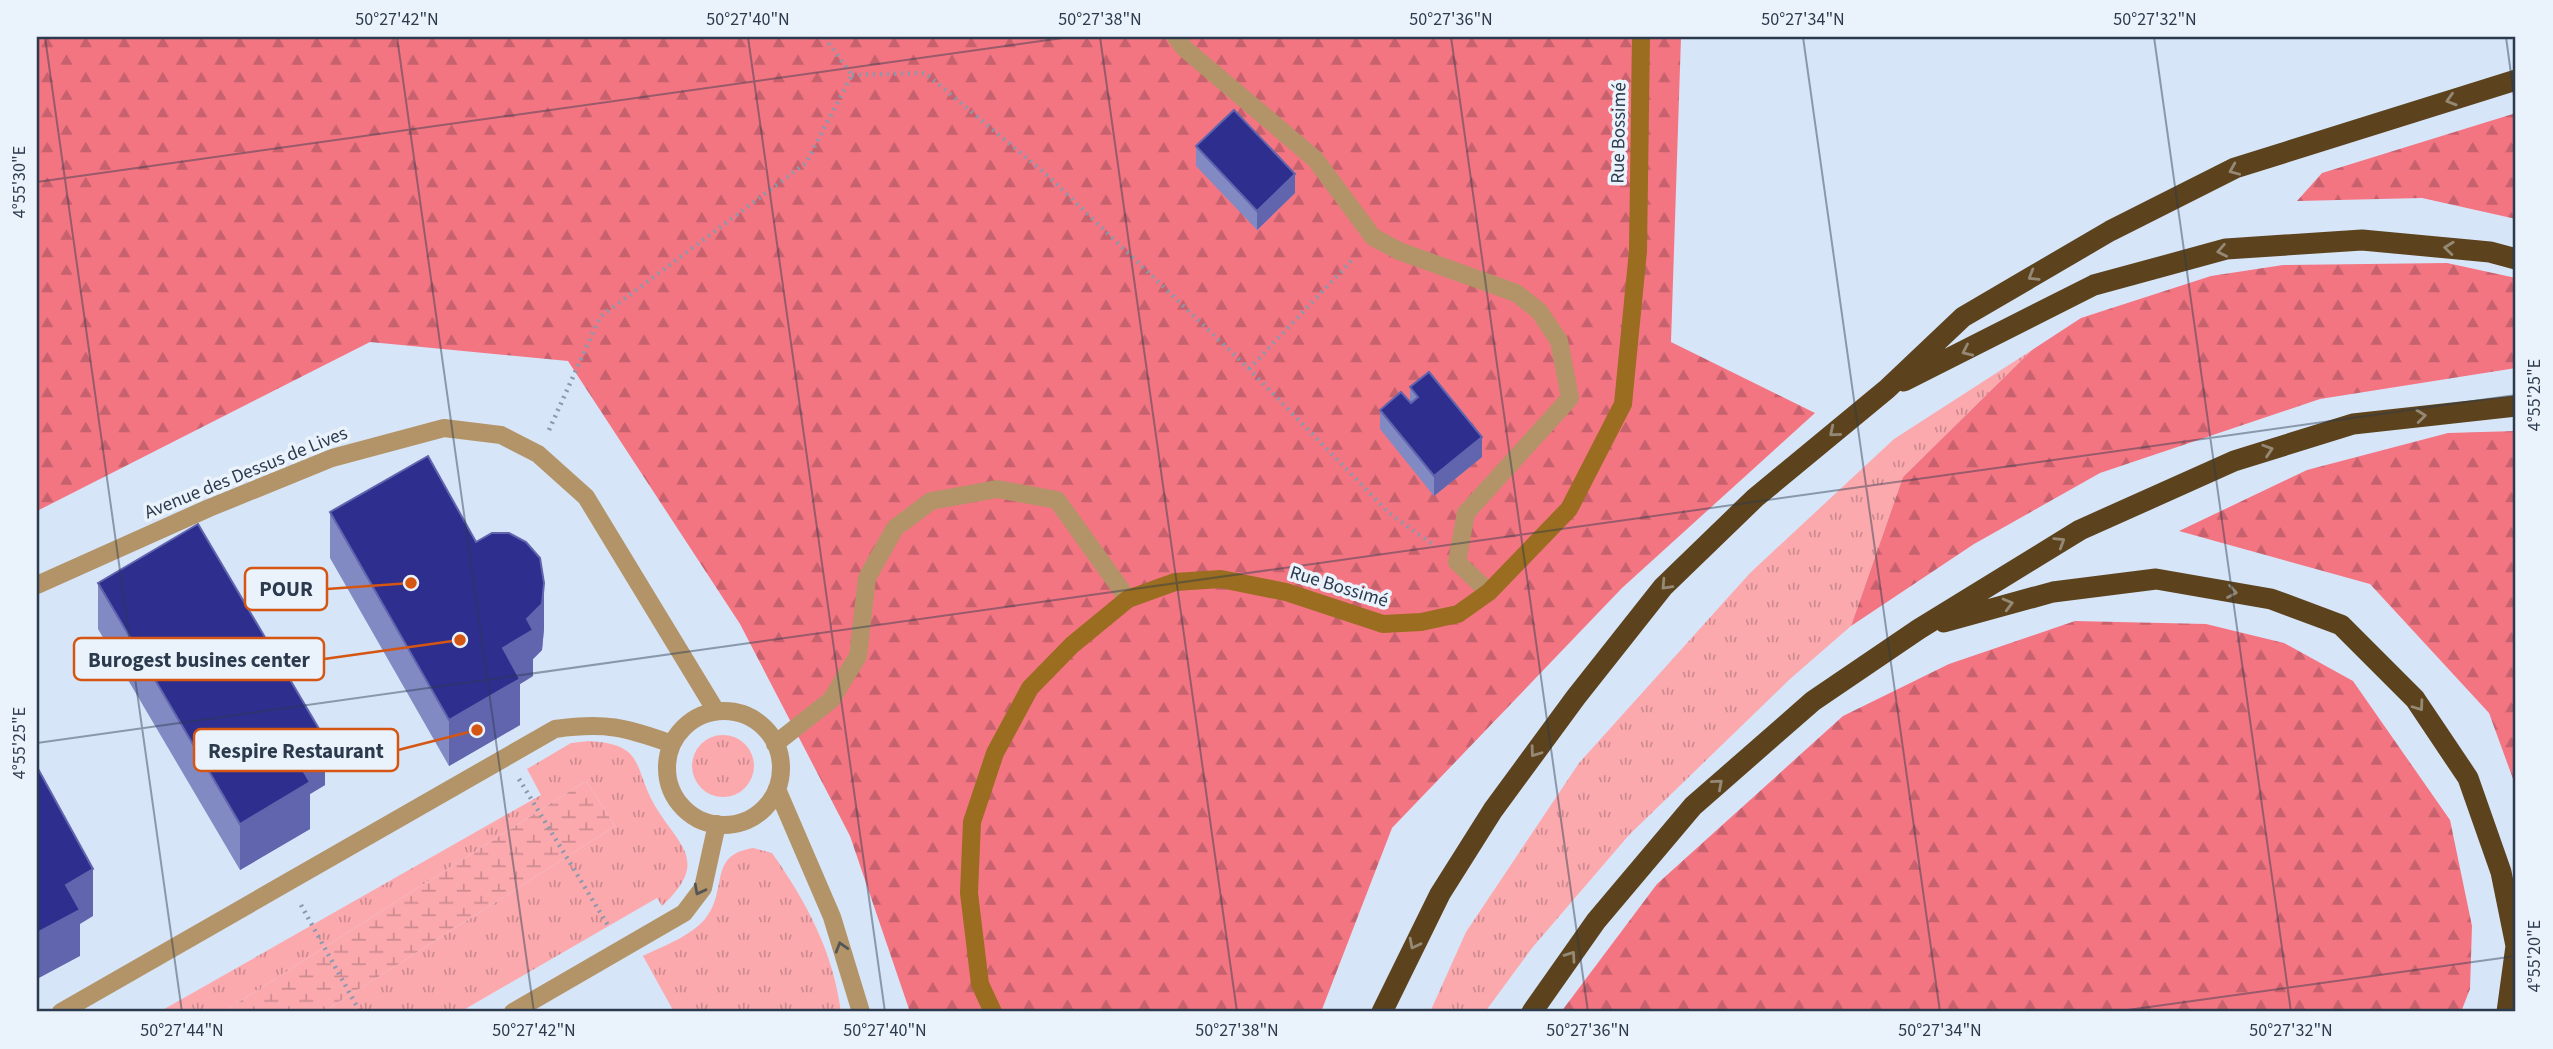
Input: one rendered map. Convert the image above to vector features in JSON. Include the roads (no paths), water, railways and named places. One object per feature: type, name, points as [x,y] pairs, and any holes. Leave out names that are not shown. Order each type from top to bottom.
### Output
[{"type":"highway","points":[[1382,1012],[1440,894],[1493,810],[1576,697],[1663,587],[1755,498],[1887,389],[1963,317],[2110,231],[2235,168],[2516,80]]},
{"type":"highway","points":[[1887,389],[2094,285],[2226,249],[2362,240],[2490,253],[2516,259]]},
{"type":"highway","points":[[1532,1012],[1596,920],[1693,806],[1813,701],[1919,629],[2080,530],[2234,461],[2353,424],[2516,406]]},
{"type":"highway","points":[[1919,629],[2053,592],[2156,579],[2271,599],[2341,625],[2415,699],[2469,778],[2501,873],[2516,946],[2507,1012]]},
{"type":"street","points":[[1176,37],[1184,48],[1315,159],[1373,237],[1399,251],[1516,293],[1539,311],[1559,341],[1570,398],[1466,513],[1457,562],[1489,592]]},
{"type":"street","name":"Rue Bossimé","points":[[993,1012],[980,984],[969,893],[972,822],[995,753],[1030,688],[1072,645],[1128,599],[1175,582],[1220,579],[1286,592],[1382,624],[1421,622],[1458,614],[1489,592],[1569,509],[1623,404],[1638,251],[1641,37]]},
{"type":"street","name":"Avenue des Dessus de Lives","points":[[37,585],[209,508],[344,454],[444,428],[501,435],[538,454],[586,497],[716,711]]},
{"type":"street","points":[[775,744],[831,700],[858,656],[867,578],[895,527],[931,501],[997,489],[1057,500],[1128,599]]},
{"type":"street","points":[[716,711],[736,712],[754,719],[769,732],[775,744],[781,769],[777,789],[766,806],[750,818],[732,824],[717,824],[693,816],[679,803],[669,785],[667,766],[672,744],[689,723],[716,711]]},
{"type":"street","points":[[61,1012],[555,729],[594,724],[629,728],[672,744]]},
{"type":"street","points":[[777,789],[832,917],[861,1012]]},
{"type":"street","points":[[513,1012],[684,913],[703,888],[717,824]]},
{"type":"street","points":[[1375,1012],[1391,989]]},
{"type":"place","name":"POUR","points":[[411,583]]},
{"type":"place","name":"Burogest busines center","points":[[460,640]]},
{"type":"place","name":"Respire Restaurant","points":[[477,730]]}]
